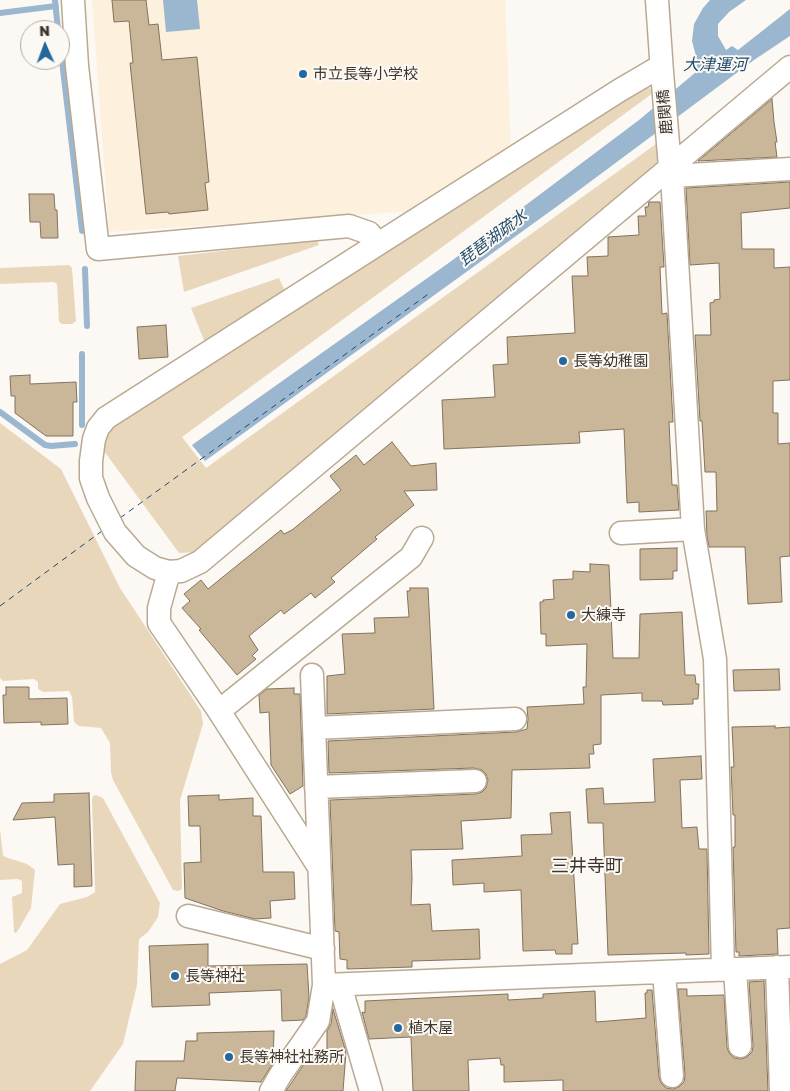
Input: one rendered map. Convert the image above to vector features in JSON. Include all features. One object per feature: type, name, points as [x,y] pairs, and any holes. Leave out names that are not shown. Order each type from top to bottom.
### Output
[{"type":"street","points":[[72,0],[77,66],[98,249],[349,226],[369,233],[378,244]]},
{"type":"street","name":"鹿関橋","points":[[657,0],[694,529],[715,659],[729,969],[740,1046]]},
{"type":"street","points":[[661,69],[620,90],[106,418],[98,428],[94,439],[91,461],[92,478],[98,498],[116,532],[136,556],[155,568],[169,572],[182,571],[200,562],[381,412],[670,165],[790,68]]},
{"type":"street","points":[[670,165],[790,169]]},
{"type":"street","points":[[621,533],[694,529]]},
{"type":"street","points":[[219,711],[411,557],[422,538]]},
{"type":"street","points":[[169,572],[159,608],[159,623],[219,711],[319,867]]},
{"type":"street","points":[[312,675],[323,949],[332,985],[371,1091]]},
{"type":"street","points":[[314,728],[515,719]]},
{"type":"street","points":[[316,787],[475,781]]},
{"type":"street","points":[[188,916],[323,949]]},
{"type":"street","points":[[332,985],[784,967],[782,1091]]},
{"type":"street","points":[[664,972],[672,1076]]},
{"type":"street","points":[[271,1091],[318,1021],[332,985]]},
{"type":"shaded area","name":"市立長等小学校","points":[[92,0],[505,0],[511,148],[414,211],[109,232]]},
{"type":"shaded area","points":[[646,86],[653,93],[182,437],[206,468],[656,144],[660,146],[661,161],[198,552],[179,553],[101,447],[108,424]]},
{"type":"shaded area","points":[[317,240],[319,245],[184,292],[178,256]]},
{"type":"shaded area","points":[[69,265],[72,268],[76,321],[72,324],[62,324],[59,322],[57,284],[54,282],[0,284],[0,268]]},
{"type":"shaded area","points":[[279,278],[285,291],[205,343],[191,308]]},
{"type":"shaded area","points":[[0,423],[61,469],[120,588],[201,711],[203,724],[180,800],[182,889],[178,891],[173,890],[113,780],[110,743],[101,728],[79,726],[74,722],[72,697],[69,691],[43,692],[38,689],[38,682],[34,679],[3,681],[0,678]]},
{"type":"shaded area","points":[[96,795],[103,798],[160,903],[158,917],[148,932],[139,939],[137,985],[123,1044],[90,1091],[0,1091],[0,964],[27,950],[60,904],[87,897],[95,892],[92,800],[93,796]]},
{"type":"shaded area","points":[[0,829],[3,855],[27,864],[35,870],[31,908],[15,933],[12,897],[22,893],[22,881],[18,879],[0,880]]},
{"type":"water","points":[[163,0],[197,0],[200,29],[166,32]]},
{"type":"water","name":"大津運河","points":[[710,0],[746,0],[729,12],[718,24],[718,36],[726,50],[732,46],[738,50],[790,9],[790,36],[754,60],[563,202],[205,461],[192,445],[450,262],[639,120],[696,72],[697,60],[692,41],[694,24]]},
{"type":"building","points":[[112,0],[146,0],[149,25],[158,24],[162,60],[197,57],[209,182],[205,183],[208,210],[146,214],[130,63],[133,63],[129,21],[114,22]]},
{"type":"building","points":[[772,99],[777,157],[698,161]]},
{"type":"building","points":[[790,182],[790,208],[741,213],[742,249],[774,249],[774,268],[790,267],[790,380],[773,381],[773,413],[778,413],[778,444],[790,443],[790,556],[780,557],[782,602],[748,604],[745,547],[709,547],[707,536],[706,511],[717,511],[716,472],[705,472],[695,335],[711,335],[710,303],[720,299],[719,263],[690,265],[686,188]]},
{"type":"building","points":[[29,194],[54,194],[55,210],[57,210],[58,238],[41,238],[40,222],[30,222]]},
{"type":"building","points":[[649,202],[660,202],[664,267],[660,267],[662,314],[667,313],[673,422],[669,422],[672,485],[677,485],[679,510],[639,512],[639,502],[627,503],[624,429],[579,432],[580,443],[444,449],[442,400],[495,397],[493,365],[508,364],[507,337],[575,333],[572,276],[588,276],[587,257],[608,256],[608,237],[639,235],[638,216],[646,216],[645,207],[648,207]]},
{"type":"building","points":[[166,325],[168,357],[139,359],[137,327]]},
{"type":"building","points":[[30,375],[30,384],[76,382],[77,402],[73,402],[73,436],[46,436],[15,413],[15,396],[11,396],[10,376]]},
{"type":"building","points":[[392,442],[411,466],[436,463],[437,490],[404,491],[414,505],[375,537],[377,539],[331,578],[335,582],[315,598],[311,593],[284,614],[281,610],[249,636],[258,650],[252,656],[256,659],[237,675],[182,608],[190,601],[184,594],[201,580],[208,589],[281,530],[284,534],[292,530],[341,490],[330,476],[356,455],[364,465]]},
{"type":"building","points":[[677,548],[677,571],[673,571],[673,579],[640,580],[640,549]]},
{"type":"building","points":[[590,564],[609,565],[613,658],[639,658],[640,614],[682,612],[685,675],[695,675],[696,684],[699,684],[698,699],[693,699],[693,704],[663,705],[662,701],[642,701],[642,693],[601,695],[601,744],[593,745],[594,754],[589,754],[590,768],[512,770],[511,818],[461,821],[463,849],[411,850],[411,905],[430,904],[432,931],[479,929],[480,959],[412,961],[412,967],[347,969],[347,960],[340,959],[339,932],[335,931],[330,800],[476,794],[486,788],[488,780],[482,770],[474,768],[329,773],[328,741],[516,732],[527,729],[527,707],[584,704],[583,687],[586,687],[587,644],[546,646],[546,634],[541,634],[540,602],[554,599],[553,580],[573,579],[573,571],[590,572]]},
{"type":"building","points":[[410,588],[428,588],[434,709],[327,714],[327,676],[345,674],[342,634],[375,633],[374,618],[409,617],[407,591],[410,591]]},
{"type":"building","points":[[779,669],[780,690],[734,691],[733,670]]},
{"type":"building","points":[[6,687],[29,687],[29,699],[67,698],[68,724],[41,725],[41,722],[4,723],[3,695],[6,695]]},
{"type":"building","points":[[294,688],[294,694],[300,694],[303,786],[290,794],[271,765],[269,712],[260,713],[259,695],[267,689]]},
{"type":"building","points":[[775,726],[775,728],[790,727],[790,928],[777,929],[778,954],[739,956],[739,952],[736,952],[733,847],[735,847],[735,815],[733,815],[731,767],[734,767],[732,727]]},
{"type":"building","points":[[701,756],[702,779],[680,780],[682,828],[697,827],[699,849],[707,849],[709,954],[608,955],[603,823],[588,823],[586,789],[603,788],[604,804],[655,802],[653,759]]},
{"type":"building","points":[[89,793],[92,886],[74,887],[74,864],[58,865],[55,817],[13,820],[22,803],[54,802],[54,794]]},
{"type":"building","points":[[219,795],[219,800],[253,798],[253,816],[261,816],[263,872],[294,872],[295,899],[270,901],[271,918],[255,919],[223,911],[185,898],[184,863],[201,862],[200,826],[189,826],[188,796]]},
{"type":"building","points":[[570,812],[578,944],[572,944],[572,954],[556,954],[555,950],[523,951],[521,890],[484,892],[484,883],[453,885],[452,860],[522,856],[521,835],[552,834],[550,813]]},
{"type":"building","points":[[208,944],[208,966],[307,964],[309,997],[306,1016],[303,1020],[282,1021],[281,990],[209,993],[210,1005],[152,1007],[149,946]]},
{"type":"building","points":[[764,981],[768,1091],[563,1091],[563,1080],[504,1082],[504,1065],[501,1065],[500,1058],[468,1060],[469,1091],[413,1091],[411,1037],[369,1039],[362,1012],[365,1013],[365,1001],[508,994],[508,1000],[543,998],[543,994],[595,991],[596,1022],[646,1018],[645,993],[647,993],[647,990],[652,990],[659,1077],[661,1083],[666,1088],[673,1089],[679,1087],[684,1082],[685,1075],[678,989],[687,989],[687,996],[724,995],[727,1047],[729,1053],[734,1058],[741,1059],[747,1057],[752,1052],[753,1046],[749,982]]},
{"type":"building","points":[[333,1009],[346,1052],[343,1091],[286,1091],[312,1052],[327,1051],[327,1031],[331,1024]]},
{"type":"building","name":"長等神社社務所","points":[[274,1031],[273,1063],[261,1082],[177,1078],[175,1091],[135,1091],[136,1061],[184,1061],[186,1041],[197,1041],[197,1033]]},
{"type":"waterway","points":[[55,0],[57,20]]},
{"type":"waterway","points":[[0,13],[56,6]]},
{"type":"waterway","points":[[63,70],[82,231]]},
{"type":"waterway","points":[[85,269],[87,326]]},
{"type":"waterway","points":[[82,354],[82,425]]},
{"type":"waterway","points":[[0,412],[45,445],[75,444]]},
{"type":"ferry route","points":[[120,518],[431,292]]},
{"type":"ferry route","points":[[0,606],[102,531]]},
{"type":"place","name":"市立長等小学校","points":[[303,74]]},
{"type":"place","name":"長等幼稚園","points":[[563,361]]},
{"type":"place","name":"大練寺","points":[[571,615]]},
{"type":"place","name":"長等神社","points":[[175,976]]},
{"type":"place","name":"植木屋","points":[[398,1028]]},
{"type":"place","name":"長等神社社務所","points":[[229,1057]]},
{"type":"district","name":"三井寺町","points":[[587,866]]},
{"type":"water label","name":"琵琶湖疏水","points":[[493,238]]}]
